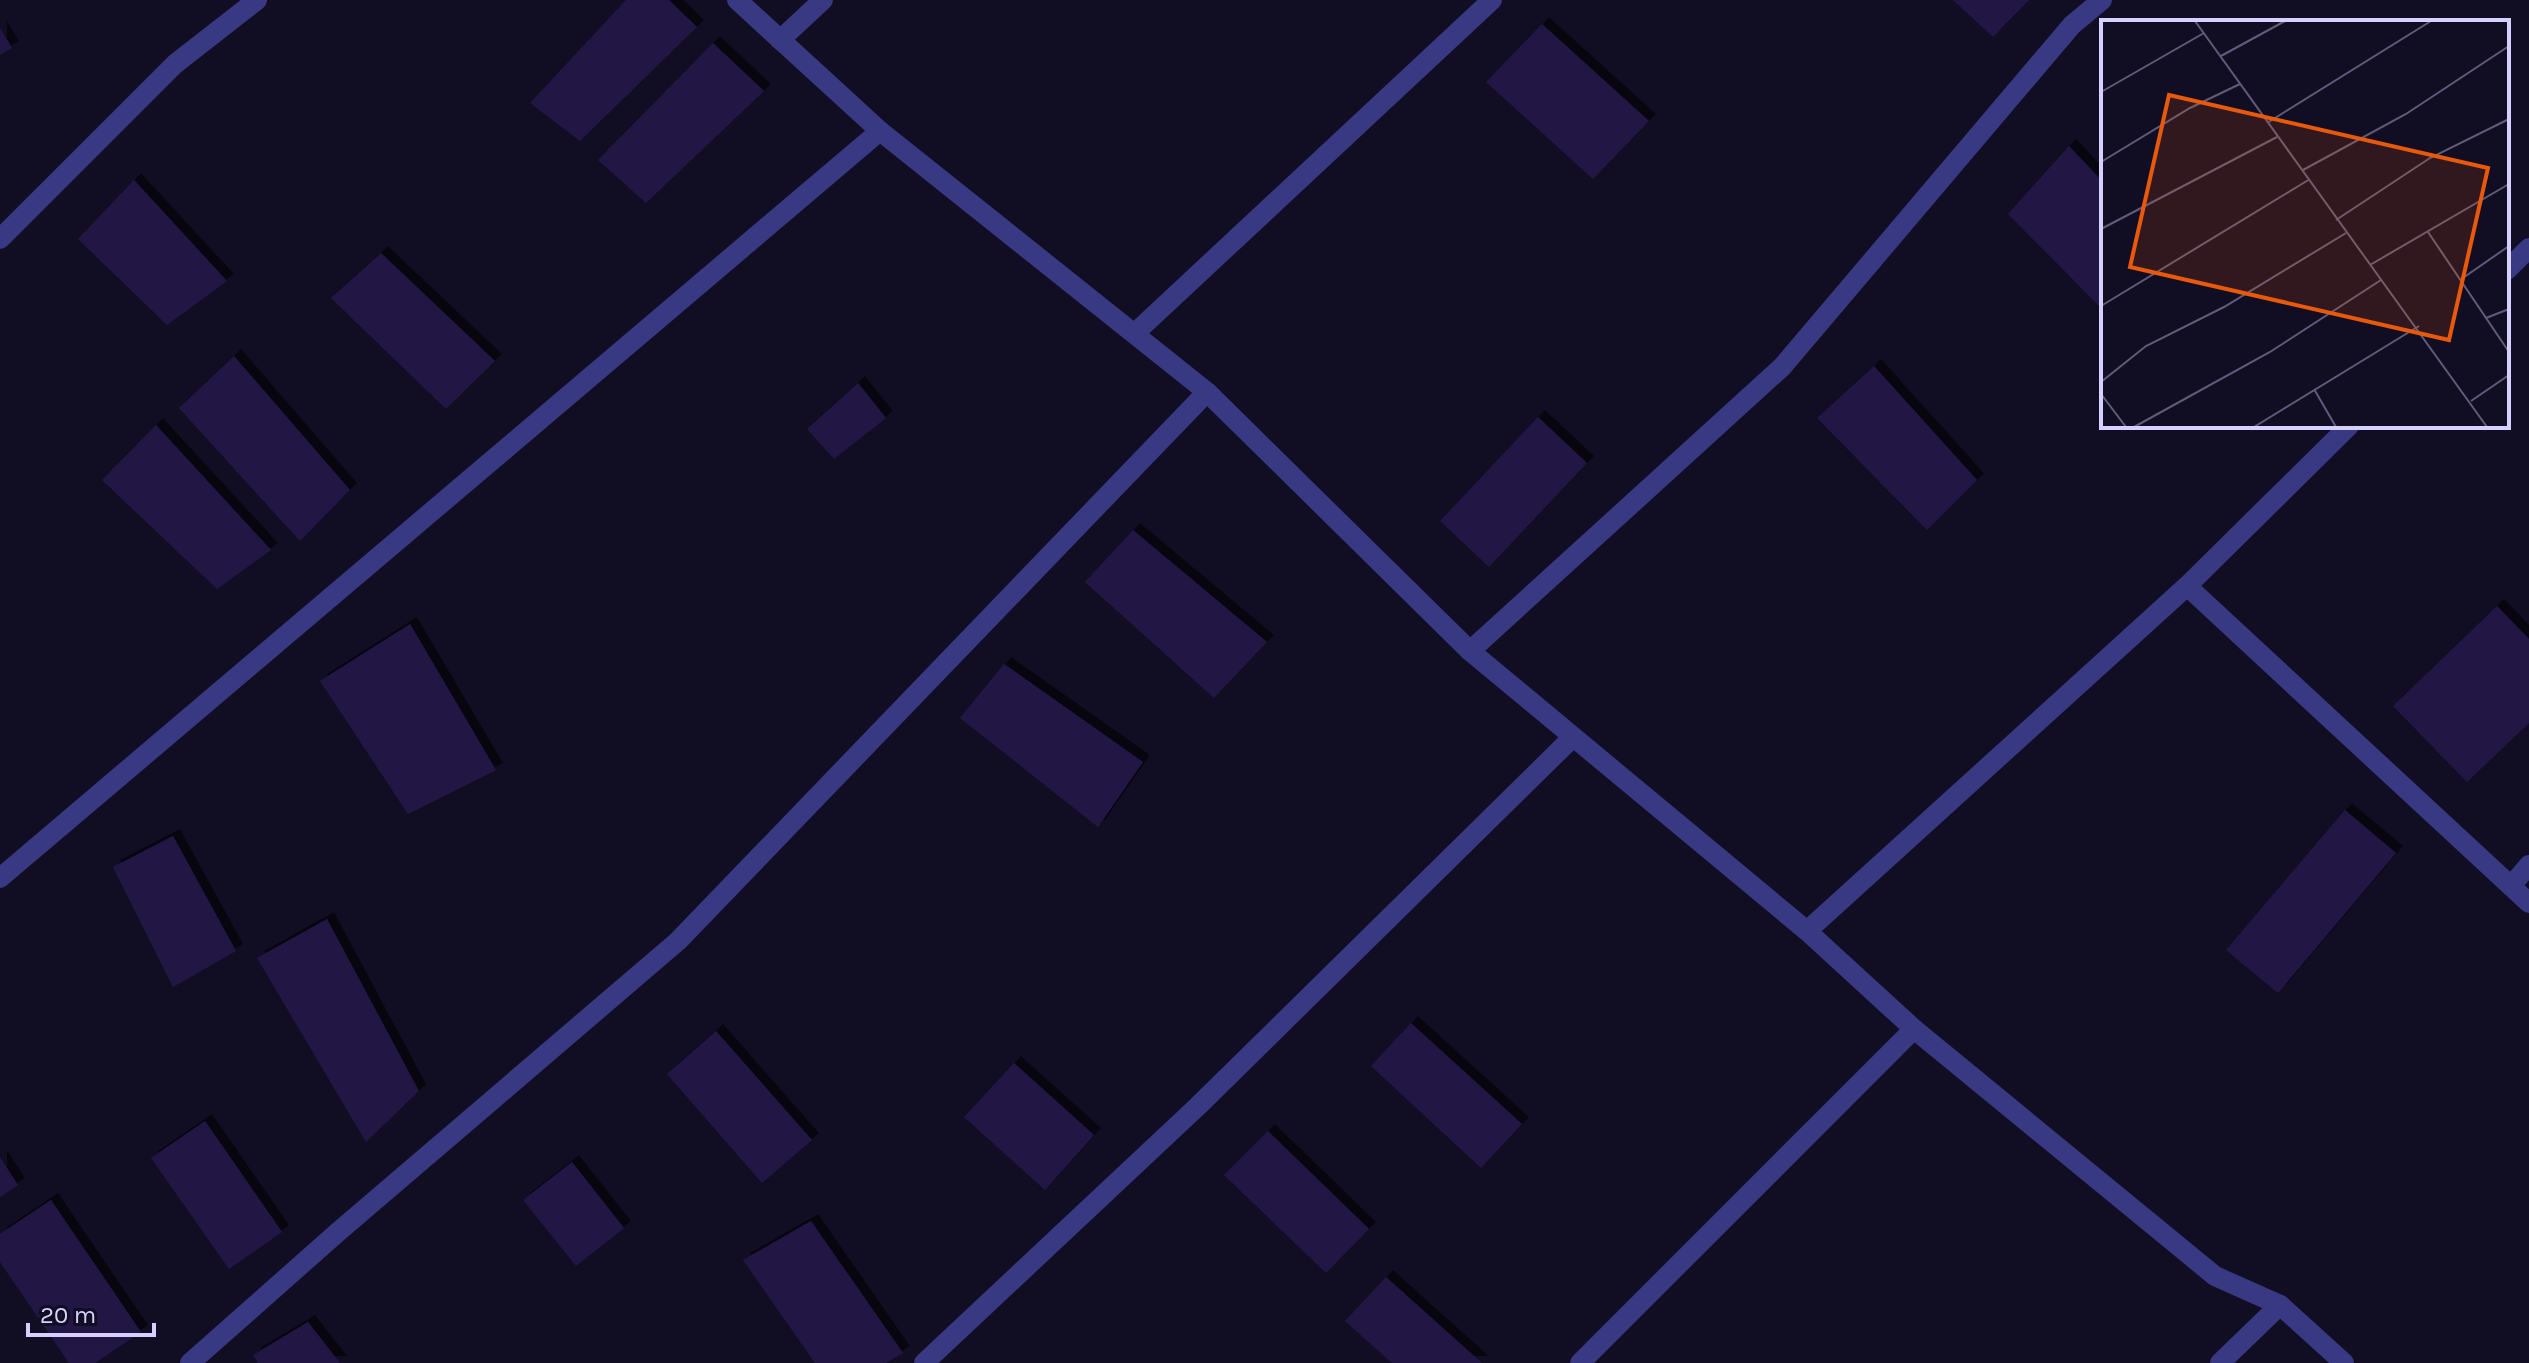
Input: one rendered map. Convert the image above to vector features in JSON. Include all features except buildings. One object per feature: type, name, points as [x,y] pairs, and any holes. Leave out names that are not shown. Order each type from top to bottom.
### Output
[{"type":"street","points":[[0,239],[175,64],[257,0]]},
{"type":"street","points":[[737,0],[880,131],[1207,392],[1470,651],[1807,931],[1914,1029],[2215,1276],[2280,1305],[2344,1363]]},
{"type":"street","points":[[780,40],[823,0]]},
{"type":"street","points":[[1135,333],[1492,0]]},
{"type":"street","points":[[1470,651],[1782,367],[2072,25],[2102,0]]},
{"type":"street","points":[[0,878],[880,131]]},
{"type":"street","points":[[2509,268],[2529,248]]},
{"type":"street","points":[[190,1363],[678,941],[1207,392]]},
{"type":"street","points":[[1807,931],[2187,586],[2347,428]]},
{"type":"street","points":[[2187,586],[2529,903]]},
{"type":"street","points":[[924,1363],[1198,1106],[1573,737]]},
{"type":"street","points":[[2511,886],[2529,865]]},
{"type":"street","points":[[1580,1363],[1914,1029]]},
{"type":"street","points":[[2220,1363],[2280,1305]]}]
